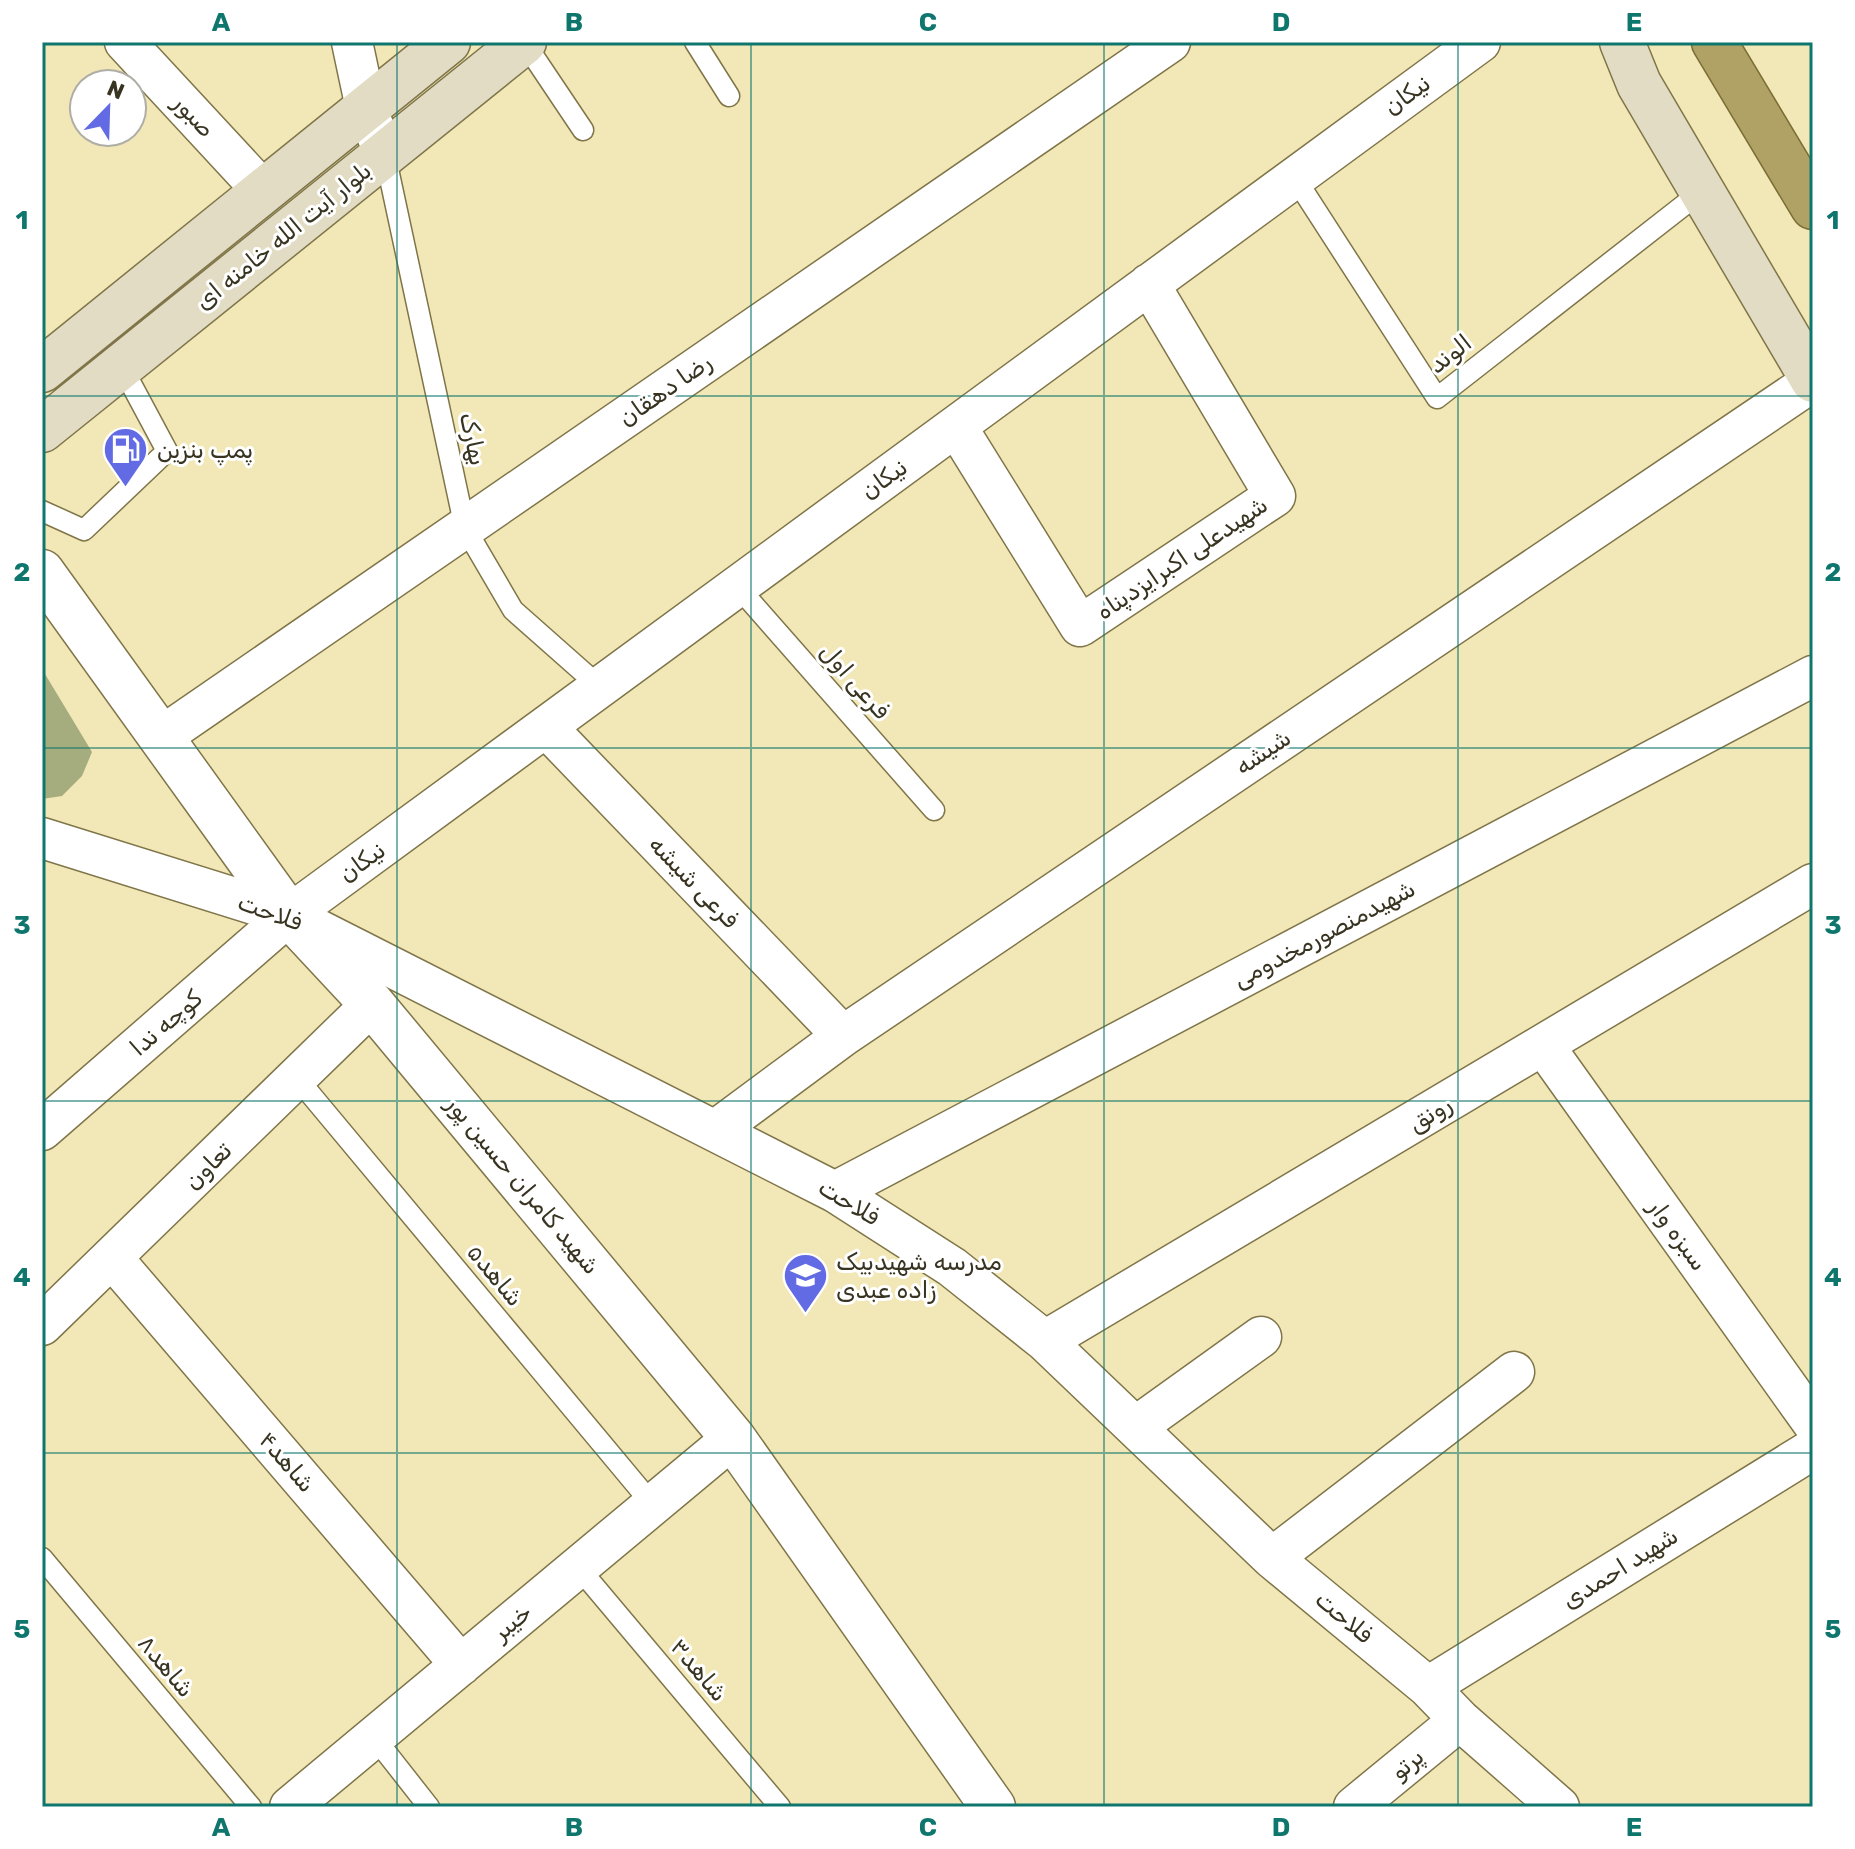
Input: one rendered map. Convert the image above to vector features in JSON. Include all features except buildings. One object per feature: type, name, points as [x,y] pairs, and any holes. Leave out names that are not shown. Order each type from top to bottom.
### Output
[{"type":"highway","points":[[1714,42],[1813,207]]},
{"type":"main road","name":"بلوار آیت الله خامنه ای","points":[[42,370],[448,42]]},
{"type":"main road","name":"بلوار آیت الله خامنه ای","points":[[42,430],[524,42]]},
{"type":"main road","points":[[1622,42],[1639,84],[1813,380]]},
{"type":"street","name":"صبور","points":[[125,42],[263,191]]},
{"type":"street","points":[[352,42],[366,108],[385,155]]},
{"type":"street","name":"رضا دهقان","points":[[161,737],[1170,42]]},
{"type":"street","name":"نیکان","points":[[289,915],[1480,42]]},
{"type":"street","name":"شهیدعلی اکبرایزدپناه","points":[[956,426],[1080,626],[1275,496],[1149,284]]},
{"type":"street","name":"شیشه","points":[[716,1130],[843,1036],[1813,380]]},
{"type":"street","name":"شهید کامران حسین پور","points":[[42,572],[289,915],[372,1004],[733,1438],[993,1807]]},
{"type":"street","name":"شهیدمنصورمخدومی","points":[[835,1192],[1813,676]]},
{"type":"street","name":"فرعی شیشه","points":[[546,727],[843,1036]]},
{"type":"street","name":"فلاحت","points":[[42,838],[289,915],[835,1192],[952,1267],[1045,1341],[1272,1558],[1428,1687],[1460,1720],[1559,1807]]},
{"type":"street","name":"رونق","points":[[1045,1341],[1813,884]]},
{"type":"street","name":"کوچه ندا","points":[[42,1130],[289,915]]},
{"type":"street","name":"تعاون","points":[[42,1325],[372,1004]]},
{"type":"street","name":"سبزه وار","points":[[1544,1046],[1813,1423]]},
{"type":"street","name":"شاهد۴","points":[[113,1259],[461,1665]]},
{"type":"street","points":[[1137,1426],[1261,1337]]},
{"type":"street","points":[[1272,1558],[1514,1372]]},
{"type":"street","name":"خیبر","points":[[290,1807],[733,1438]]},
{"type":"street","name":"شهید احمدی","points":[[1428,1687],[1813,1449]]},
{"type":"street","name":"پرتو","points":[[1354,1807],[1460,1720]]},
{"type":"lane","points":[[524,42],[583,130]]},
{"type":"lane","points":[[695,42],[729,96]]},
{"type":"lane","name":"بهارک","points":[[385,155],[465,528],[513,610],[600,687]]},
{"type":"lane","name":"الوند","points":[[1295,178],[1437,398],[1702,191]]},
{"type":"lane","points":[[42,511],[84,530],[167,451],[122,367]]},
{"type":"lane","name":"فرعی اول","points":[[738,587],[934,810]]},
{"type":"lane","name":"شاهد۵","points":[[297,1078],[653,1505]]},
{"type":"lane","name":"شاهد۸","points":[[42,1558],[251,1807]]},
{"type":"lane","name":"شاهد۳","points":[[578,1567],[780,1807]]},
{"type":"lane","points":[[374,1737],[429,1807]]},
{"type":"place","name":"پمپ بنزین","points":[[126,489]]},
{"type":"place","name":"مدرسه شهیدبیک زاده عبدی","points":[[805,1315]]}]
